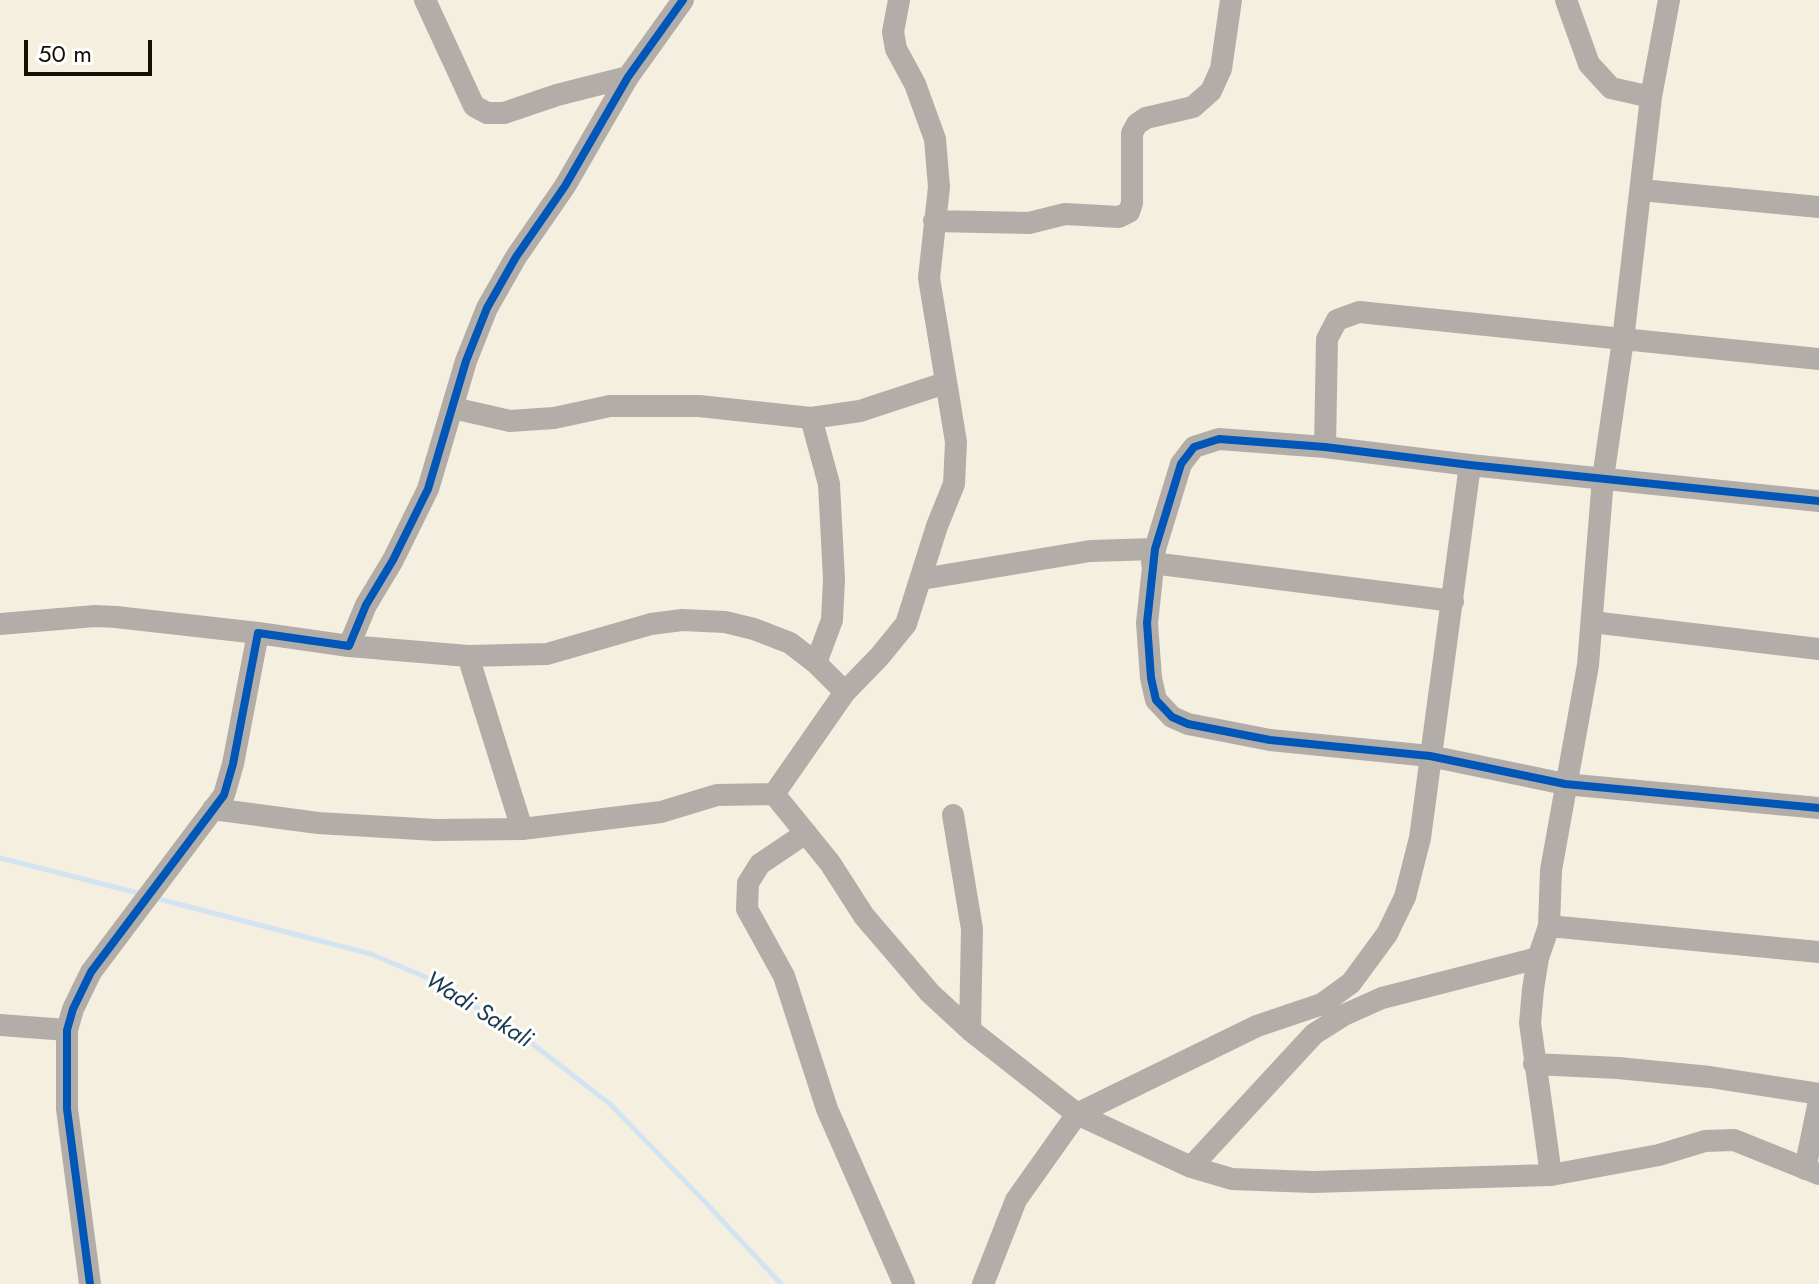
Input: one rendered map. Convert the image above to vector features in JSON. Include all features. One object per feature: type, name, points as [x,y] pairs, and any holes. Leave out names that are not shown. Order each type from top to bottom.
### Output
[{"type":"street","points":[[425,0],[474,106],[487,113],[504,113],[557,95],[628,77]]},
{"type":"street","points":[[349,646],[366,605],[393,560],[428,489],[466,361],[487,308],[516,257],[565,186],[628,77],[683,0]]},
{"type":"street","points":[[774,794],[845,692],[906,624],[937,526],[954,484],[956,442],[929,278],[939,187],[935,139],[915,84],[896,49],[893,32],[899,0]]},
{"type":"street","points":[[934,221],[1029,223],[1065,214],[1119,217],[1129,212],[1132,203],[1132,133],[1137,124],[1146,118],[1193,107],[1211,91],[1221,69],[1231,0]]},
{"type":"street","points":[[1566,0],[1589,64],[1611,88],[1651,97]]},
{"type":"street","points":[[1551,1175],[1530,1023],[1538,958],[1549,926],[1551,870],[1588,665],[1603,478],[1623,340],[1651,97],[1669,0]]},
{"type":"street","points":[[1641,190],[1819,207]]},
{"type":"street","points":[[1325,447],[1327,339],[1337,320],[1359,312],[1819,359]]},
{"type":"street","points":[[453,408],[510,421],[554,418],[610,406],[699,406],[811,418],[860,411],[945,383]]},
{"type":"street","points":[[811,418],[829,484],[834,579],[832,620],[816,663]]},
{"type":"street","points":[[1819,501],[1325,447],[1219,439],[1194,447],[1181,464],[1154,556],[1147,623],[1151,678],[1156,700],[1172,717],[1188,724],[1270,740],[1430,756],[1565,784],[1819,808]]},
{"type":"street","points":[[983,1284],[1016,1200],[1077,1114],[1257,1026],[1322,1004],[1351,983],[1387,934],[1405,897],[1420,838],[1470,465]]},
{"type":"street","points":[[922,579],[1090,551],[1154,556],[1453,601]]},
{"type":"street","points":[[0,624],[116,617],[349,646],[468,656],[547,654],[651,624],[682,620],[725,622],[790,643],[845,692]]},
{"type":"street","points":[[1592,622],[1819,649]]},
{"type":"street","points":[[90,1284],[67,1109],[67,1030],[73,1009],[91,972],[224,795],[233,764],[258,633]]},
{"type":"street","points":[[468,656],[522,829]]},
{"type":"street","points":[[213,809],[333,824],[436,830],[522,829],[661,812],[717,795],[774,794]]},
{"type":"street","points":[[774,794],[830,863],[864,916],[930,993],[970,1030],[1077,1114],[1191,1167],[1232,1179],[1312,1182],[1551,1175],[1659,1155],[1705,1141],[1734,1140],[1812,1172],[1819,1101]]},
{"type":"street","points":[[953,815],[972,929],[970,1030]]},
{"type":"street","points":[[806,833],[760,864],[748,883],[747,909],[784,976],[827,1109],[904,1284]]},
{"type":"street","points":[[1549,926],[1819,952]]},
{"type":"street","points":[[1191,1167],[1314,1034],[1344,1015],[1382,998],[1538,958]]},
{"type":"street","points":[[1322,1004],[1344,1015]]},
{"type":"street","points":[[0,1025],[67,1030]]},
{"type":"street","points":[[1534,1064],[1710,1077],[1819,1094]]},
{"type":"waterway","name":"Wadi Sakali","points":[[0,858],[142,894]]},
{"type":"waterway","name":"Wadi Sakali","points":[[155,898],[371,954],[437,982],[530,1042],[610,1104],[781,1284]]},
{"type":"cycle path","points":[[90,1284],[67,1109],[67,1030],[73,1009],[91,972],[224,795],[233,764],[258,633],[349,646],[366,605],[393,560],[428,489],[466,361],[487,308],[516,257],[565,186],[628,77],[683,0]]},
{"type":"cycle path","points":[[1819,501],[1325,447],[1219,439],[1194,447],[1181,464],[1155,549],[1147,623],[1151,678],[1156,700],[1172,717],[1188,724],[1270,740],[1430,756],[1565,784],[1819,808]]}]
